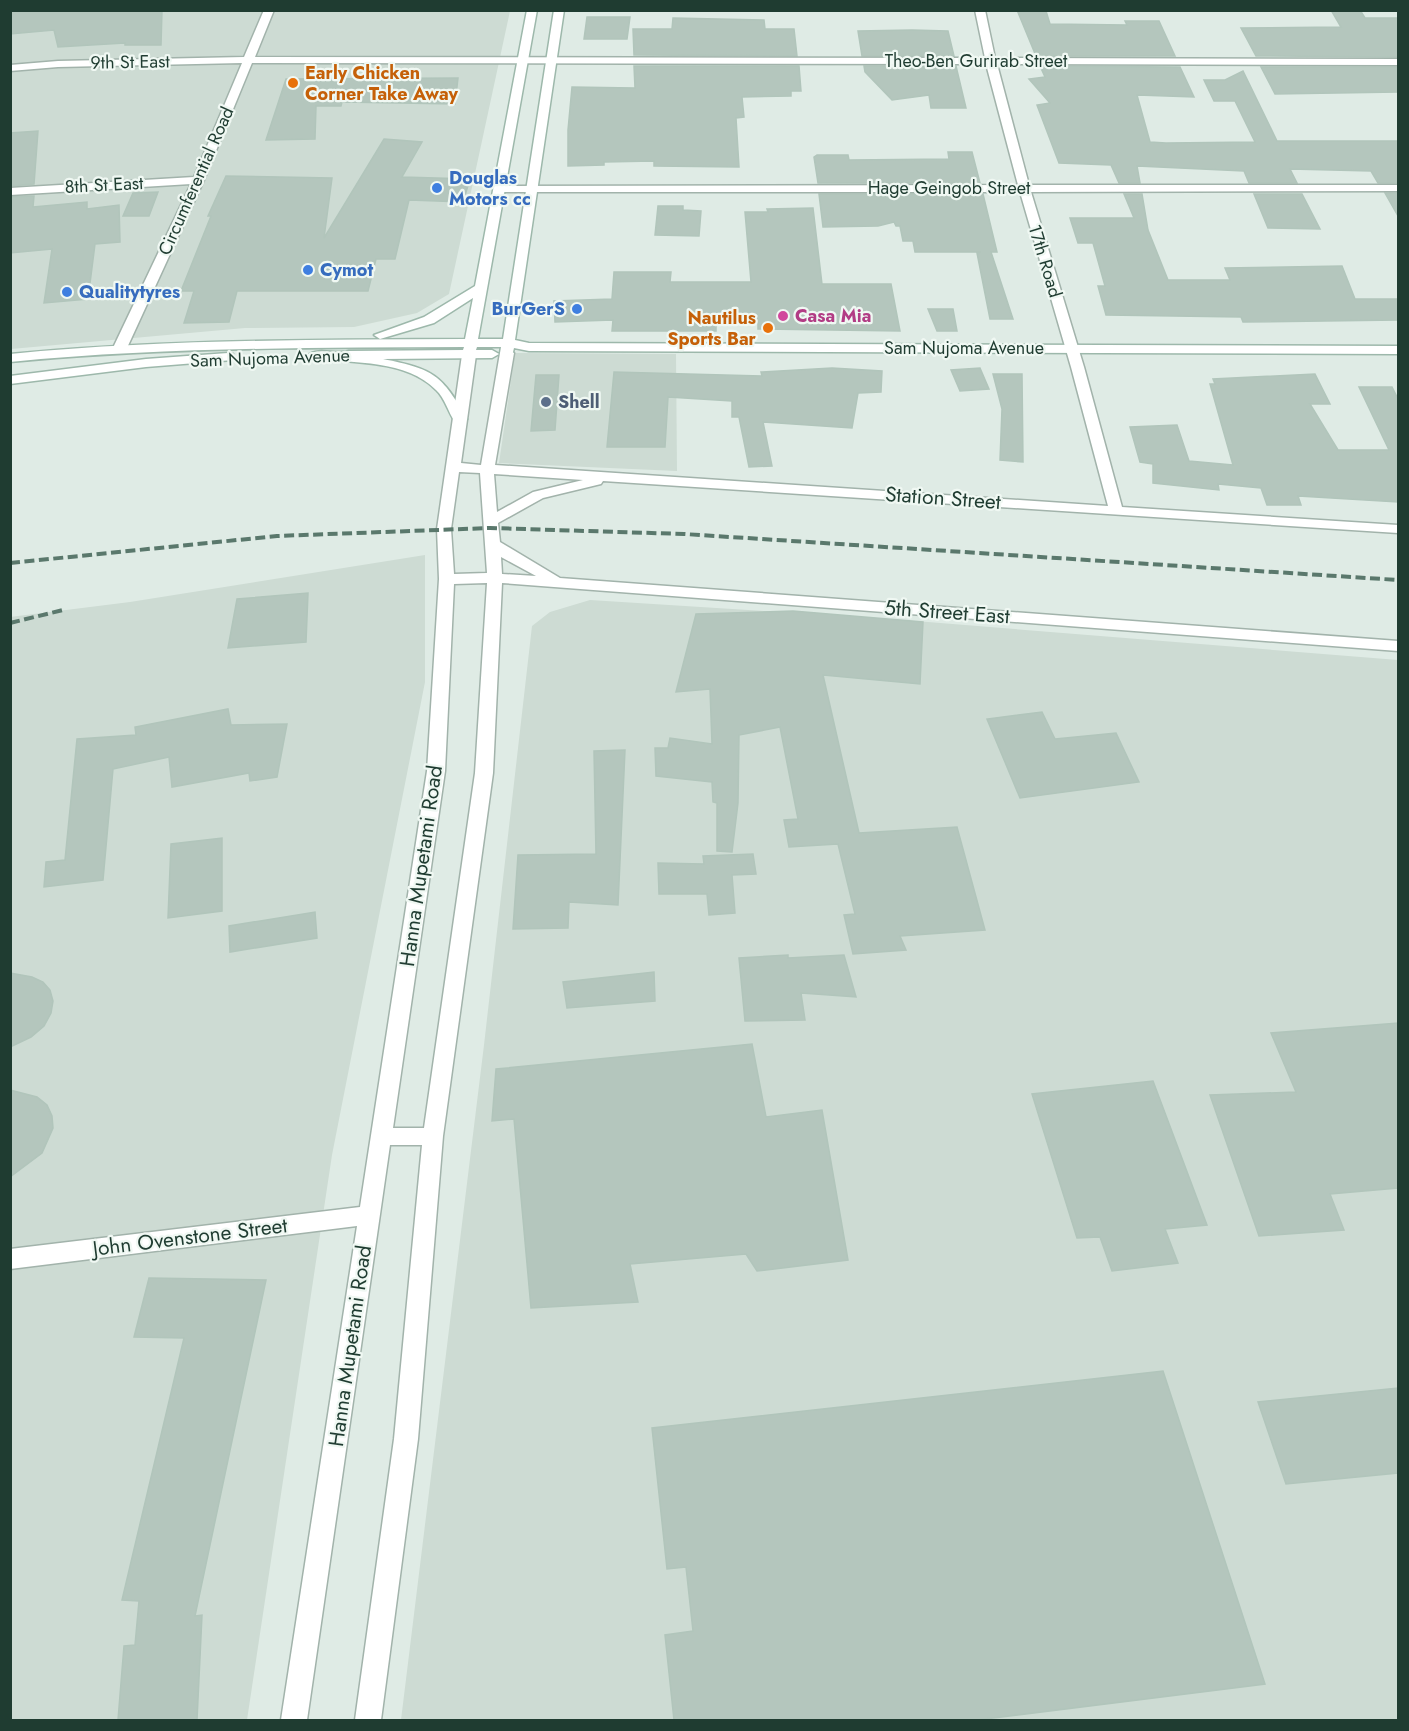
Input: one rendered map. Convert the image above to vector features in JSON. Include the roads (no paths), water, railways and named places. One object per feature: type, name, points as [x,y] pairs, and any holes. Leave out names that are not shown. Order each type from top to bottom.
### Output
[{"type":"street","name":"Circumferential Road","points":[[111,367],[123,355],[119,350],[198,180],[269,10]]},
{"type":"street","name":"Hanna Mupetami Road","points":[[294,1720],[436,771],[444,663],[447,579],[444,529],[479,289],[500,189],[532,10]]},
{"type":"street","points":[[368,1720],[407,1427],[433,1136],[484,773],[495,578],[487,470],[534,189],[560,10]]},
{"type":"street","name":"17th Road","points":[[980,10],[989,60],[1023,188],[1073,349],[1116,510]]},
{"type":"street","name":"9th St East","points":[[10,68],[58,64],[249,60],[522,62]]},
{"type":"street","name":"Theo-Ben Gurirab Street","points":[[522,62],[989,60],[1398,62]]},
{"type":"street","name":"8th St East","points":[[10,192],[74,186],[198,180]]},
{"type":"street","name":"Hage Geingob Street","points":[[500,189],[1398,188]]},
{"type":"street","points":[[328,343],[410,327],[444,311],[479,289]]},
{"type":"street","name":"Sam Nujoma Avenue","points":[[10,358],[119,350],[328,343],[470,349]]},
{"type":"street","name":"Sam Nujoma Avenue","points":[[10,380],[111,367],[234,357],[529,347],[1398,350]]},
{"type":"street","points":[[315,355],[385,363],[417,371],[440,385],[460,419]]},
{"type":"street","name":"Station Street","points":[[453,467],[618,476],[1398,529]]},
{"type":"street","points":[[490,522],[538,495],[618,476]]},
{"type":"street","points":[[492,544],[534,571],[565,583]]},
{"type":"street","name":"5th Street East","points":[[447,579],[495,578],[1398,646]]},
{"type":"street","points":[[382,1137],[433,1136]]},
{"type":"street","name":"John Ovenstone Street","points":[[10,1259],[369,1215]]},
{"type":"railway","points":[[10,563],[277,536],[490,528],[684,534],[1398,580]]},
{"type":"railway","points":[[10,623],[63,610]]},
{"type":"place","name":"Early Chicken Corner Take Away","points":[[293,83]]},
{"type":"place","name":"Douglas Motors cc","points":[[437,188]]},
{"type":"place","name":"Cymot","points":[[308,270]]},
{"type":"place","name":"Qualitytyres","points":[[67,292]]},
{"type":"place","name":"BurGerS","points":[[577,309]]},
{"type":"place","name":"Casa Mia","points":[[783,316]]},
{"type":"place","name":"Nautilus Sports Bar","points":[[768,328]]},
{"type":"place","name":"Shell","points":[[546,402]]}]
